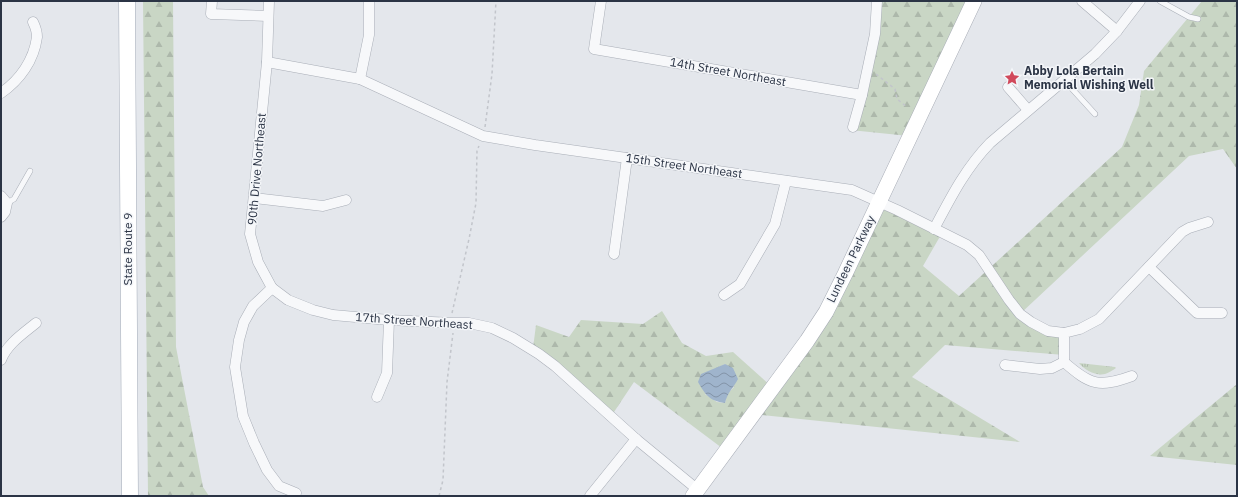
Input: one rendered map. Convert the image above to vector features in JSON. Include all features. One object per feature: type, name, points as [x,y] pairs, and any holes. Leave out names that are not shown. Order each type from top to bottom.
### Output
[{"type":"main road","name":"State Route 9","points":[[127,1],[130,496]]},
{"type":"main road","name":"Lundeen Parkway","points":[[695,493],[807,341],[826,312],[974,1]]},
{"type":"street","points":[[212,1],[211,14],[268,16]]},
{"type":"street","name":"90th Drive Northeast","points":[[269,1],[267,62],[250,234],[258,262],[272,288]]},
{"type":"street","points":[[360,79],[369,35],[369,1]]},
{"type":"street","name":"14th Street Northeast","points":[[601,1],[594,49],[862,95]]},
{"type":"street","points":[[853,128],[862,95],[875,34],[877,1]]},
{"type":"street","points":[[1082,1],[1117,31]]},
{"type":"street","points":[[934,229],[964,174],[976,157],[1028,110],[1095,54],[1117,31],[1140,1]]},
{"type":"street","points":[[1,93],[11,86],[22,74],[32,55],[37,36],[33,22]]},
{"type":"street","name":"15th Street Northeast","points":[[267,62],[360,79],[483,136],[535,145],[852,190],[967,245],[979,255],[1020,314],[1048,331],[1064,333]]},
{"type":"street","points":[[1008,87],[1028,110]]},
{"type":"street","points":[[614,254],[627,158]]},
{"type":"street","points":[[724,295],[740,284],[775,224],[786,181]]},
{"type":"street","points":[[254,198],[323,206],[346,200]]},
{"type":"street","points":[[1,217],[5,212],[4,199]]},
{"type":"street","points":[[1132,376],[1112,383],[1095,382],[1079,376],[1064,362],[1064,333],[1080,329],[1099,318],[1150,267],[1182,232],[1189,228],[1208,222]]},
{"type":"street","points":[[1150,267],[1197,313],[1222,313]]},
{"type":"street","points":[[272,288],[253,306],[244,322],[239,340],[235,367],[243,416],[254,443],[267,470],[280,486],[296,494]]},
{"type":"street","name":"17th Street Northeast","points":[[272,288],[288,300],[313,310],[333,315],[390,320],[469,323],[492,328],[513,338],[555,366],[695,493]]},
{"type":"street","points":[[377,397],[387,373],[390,320]]},
{"type":"street","points":[[1,360],[10,347],[36,323]]},
{"type":"street","points":[[1005,365],[1040,369],[1052,368],[1064,362]]},
{"type":"street","points":[[590,496],[636,439]]},
{"type":"lane","points":[[1160,1],[1198,19]]},
{"type":"lane","points":[[1064,80],[1095,114]]},
{"type":"lane","points":[[4,199],[14,199],[30,171]]},
{"type":"path","points":[[439,496],[443,480],[447,382],[453,323],[452,311],[476,203],[477,150],[483,136],[492,74],[496,1]]},
{"type":"path","points":[[868,69],[894,88],[897,99],[908,107]]},
{"type":"green space","points":[[143,1],[173,1],[176,347],[203,487],[209,496],[148,496]]},
{"type":"green space","points":[[877,1],[974,1],[909,136],[850,130]]},
{"type":"green space","points":[[1202,1],[1237,1],[1237,169],[1223,149],[1189,156],[1020,314],[1064,333],[1064,355],[945,345],[912,377],[1020,442],[753,414],[726,451],[634,382],[610,418],[533,348],[536,325],[569,337],[581,320],[643,324],[662,311],[682,343],[706,356],[733,352],[772,387],[807,341],[878,202],[942,233],[923,266],[959,296],[1122,147],[1139,105],[1144,71]],"holes":[[[725,364],[734,387],[727,394],[725,403],[717,402],[705,394],[713,370]]]},
{"type":"green space","points":[[1079,363],[1116,368],[1105,374],[1098,374],[1087,370]]},
{"type":"green space","points":[[1237,384],[1237,465],[1150,456]]},
{"type":"water","points":[[725,364],[733,368],[738,379],[729,393],[725,403],[711,399],[698,382],[701,374]]},
{"type":"place","name":"Abby Lola Bertain Memorial Wishing Well","points":[[1012,78]]}]
